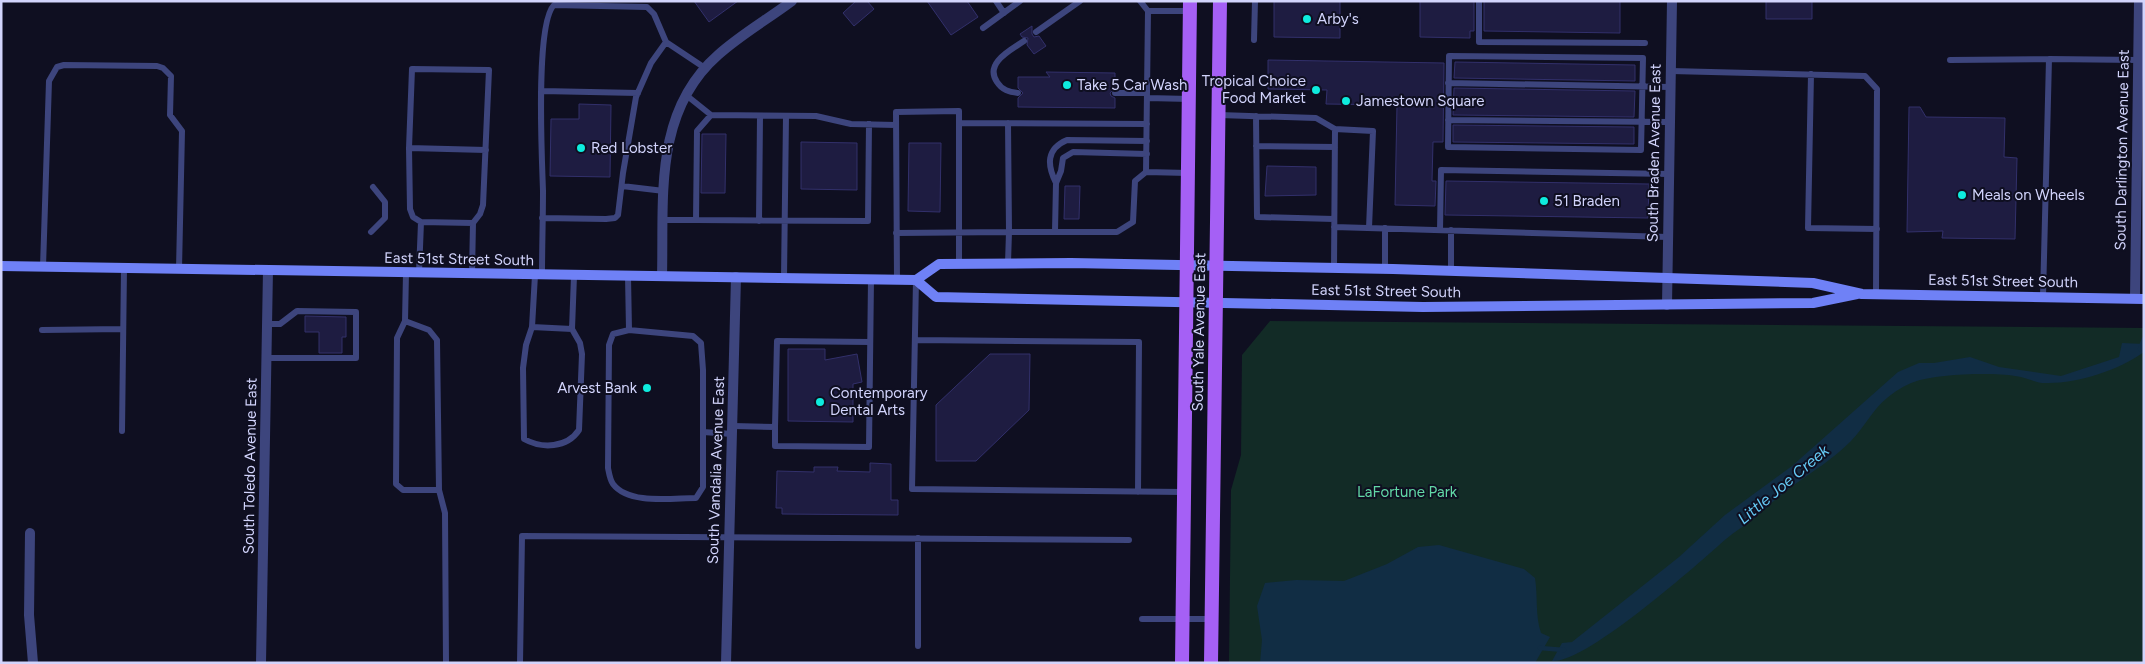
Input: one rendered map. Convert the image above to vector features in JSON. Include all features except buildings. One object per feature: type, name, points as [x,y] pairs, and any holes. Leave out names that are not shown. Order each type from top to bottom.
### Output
[{"type":"main road","name":"South Yale Avenue East","points":[[1211,663],[1220,1]]},
{"type":"main road","name":"South Yale Avenue East","points":[[1182,663],[1190,6]]},
{"type":"main road","name":"East 51st Street South","points":[[1,266],[916,280],[939,264],[1216,266],[1385,269],[1812,283],[1862,294]]},
{"type":"main road","name":"East 51st Street South","points":[[916,280],[936,297],[1422,307],[1667,306],[1813,303],[1862,294],[2140,299]]},
{"type":"street","points":[[662,276],[665,154],[677,111],[693,81],[718,54],[792,1]]},
{"type":"street","name":"South Braden Avenue East","points":[[1667,306],[1672,1]]},
{"type":"street","name":"South Darlington Avenue East","points":[[2139,1],[2138,60],[2141,78],[2140,299]]},
{"type":"street","name":"South Toledo Avenue East","points":[[261,663],[268,270]]},
{"type":"street","name":"South Vandalia Avenue East","points":[[726,663],[736,277]]},
{"type":"street","points":[[30,533],[29,614],[33,663]]},
{"type":"lane","points":[[996,1],[1004,13]]},
{"type":"lane","points":[[983,28],[1020,1]]},
{"type":"lane","points":[[1036,32],[1080,1]]},
{"type":"lane","points":[[1140,1],[1148,11],[1146,172]]},
{"type":"lane","points":[[1254,40],[1255,1]]},
{"type":"lane","points":[[1479,1],[1479,42],[1645,44]]},
{"type":"lane","points":[[574,276],[572,329],[580,343],[582,354],[578,430],[574,438],[566,442],[553,445],[530,442],[524,439],[523,432],[523,368],[526,345],[532,327],[538,275],[542,218],[544,32],[548,12],[554,5],[647,7],[654,14],[666,42],[705,68]]},
{"type":"lane","points":[[1148,11],[1190,6]]},
{"type":"lane","points":[[1018,93],[1005,90],[999,85],[994,78],[993,70],[999,60],[1024,41]]},
{"type":"lane","points":[[542,218],[606,219],[615,218],[618,215],[631,118],[638,93],[651,64],[666,42]]},
{"type":"lane","points":[[1449,56],[1643,58],[1642,86],[1641,150],[1448,147],[1449,56]]},
{"type":"lane","points":[[2043,297],[2049,59]]},
{"type":"lane","points":[[1950,60],[2138,60]]},
{"type":"lane","points":[[43,267],[49,81],[58,67],[64,65],[157,66],[163,68],[171,76],[170,115],[182,131],[179,269]]},
{"type":"lane","points":[[472,274],[473,223],[480,214],[483,205],[489,70],[412,69],[409,148],[410,209],[413,217],[421,222],[473,223]]},
{"type":"lane","points":[[1671,71],[1865,76],[1877,89],[1876,294]]},
{"type":"lane","points":[[1810,74],[1808,228],[1877,230]]},
{"type":"lane","points":[[1448,83],[1670,87]]},
{"type":"lane","points":[[542,91],[638,93]]},
{"type":"lane","points":[[1115,93],[1190,99]]},
{"type":"lane","points":[[686,94],[711,115],[816,116],[852,124],[896,125]]},
{"type":"lane","points":[[897,280],[896,112],[959,111],[959,264]]},
{"type":"lane","points":[[696,220],[697,130],[711,115]]},
{"type":"lane","points":[[1219,115],[1316,118],[1335,129],[1373,131],[1369,228]]},
{"type":"lane","points":[[759,220],[760,116]]},
{"type":"lane","points":[[784,278],[786,116]]},
{"type":"lane","points":[[1256,116],[1256,217],[1334,219]]},
{"type":"lane","points":[[1448,120],[1670,122]]},
{"type":"lane","points":[[960,123],[1147,124]]},
{"type":"lane","points":[[1008,123],[1008,263]]},
{"type":"lane","points":[[663,220],[868,221],[869,124]]},
{"type":"lane","points":[[1334,268],[1335,129]]},
{"type":"lane","points":[[1056,184],[1050,172],[1051,153],[1057,144],[1067,140],[1147,141]]},
{"type":"lane","points":[[1256,146],[1335,147]]},
{"type":"lane","points":[[409,148],[486,150]]},
{"type":"lane","points":[[1055,231],[1056,184],[1063,158],[1072,152],[1146,154]]},
{"type":"lane","points":[[1440,230],[1441,170],[1669,174]]},
{"type":"lane","points":[[896,233],[1117,232],[1133,222],[1135,181],[1146,172],[1189,173]]},
{"type":"lane","points":[[622,186],[664,191]]},
{"type":"lane","points":[[371,232],[385,218],[385,202],[373,187]]},
{"type":"lane","points":[[419,273],[421,222]]},
{"type":"lane","points":[[1334,228],[1668,237]]},
{"type":"lane","points":[[1385,228],[1385,269]]},
{"type":"lane","points":[[1451,230],[1451,271]]},
{"type":"lane","points":[[122,431],[124,268]]},
{"type":"lane","points":[[406,273],[405,321],[397,338],[396,484],[403,490],[439,490]]},
{"type":"lane","points":[[628,276],[629,330]]},
{"type":"lane","points":[[870,342],[777,341],[775,446],[869,448],[871,279]]},
{"type":"lane","points":[[916,280],[912,489],[1184,492]]},
{"type":"lane","points":[[267,324],[280,324],[297,311],[356,312],[356,358],[267,358]]},
{"type":"lane","points":[[405,321],[429,330],[438,340],[439,490],[445,513],[446,663]]},
{"type":"lane","points":[[532,327],[572,329]]},
{"type":"lane","points":[[42,330],[123,329]]},
{"type":"lane","points":[[629,330],[693,336],[701,343],[703,370],[703,487],[696,498],[640,499],[622,492],[612,483],[608,468],[609,345],[613,334],[629,330]]},
{"type":"lane","points":[[915,340],[1139,342],[1138,492]]},
{"type":"lane","points":[[703,432],[776,426]]},
{"type":"lane","points":[[520,663],[522,536],[1128,540]]},
{"type":"lane","points":[[918,538],[918,646]]},
{"type":"lane","points":[[1142,619],[1212,619]]},
{"type":"green space","name":"LaFortune Park","points":[[1270,321],[2144,328],[2144,663],[1229,663],[1231,490],[1241,455],[1242,355]]},
{"type":"water","points":[[2122,343],[2144,344],[2144,352],[2111,370],[2073,381],[2044,383],[2005,375],[1964,374],[1924,379],[1903,387],[1882,402],[1856,436],[1837,454],[1791,487],[1751,521],[1729,536],[1642,610],[1590,646],[1568,658],[1552,661],[1562,643],[1572,642],[1679,557],[1725,515],[1792,466],[1898,372],[1919,363],[1934,363],[1970,357],[1999,367],[2061,376],[2119,357]]},
{"type":"water","points":[[1439,545],[1524,569],[1535,578],[1539,626],[1541,633],[1550,637],[1535,663],[1260,663],[1262,640],[1257,606],[1265,583],[1296,580],[1344,581],[1387,564],[1418,547]]},
{"type":"waterway","name":"Little Joe Creek","points":[[2140,349],[2144,339]]},
{"type":"waterway","name":"Little Joe Creek","points":[[1540,648],[1564,650]]},
{"type":"place","name":"Arby's","points":[[1307,19]]},
{"type":"place","name":"Take 5 Car Wash","points":[[1067,85]]},
{"type":"place","name":"Tropical Choice Food Market","points":[[1316,90]]},
{"type":"place","name":"Jamestown Square","points":[[1346,101]]},
{"type":"place","name":"Red Lobster","points":[[581,148]]},
{"type":"place","name":"Meals on Wheels","points":[[1962,195]]},
{"type":"place","name":"51 Braden","points":[[1544,201]]},
{"type":"place","name":"Arvest Bank","points":[[647,388]]},
{"type":"place","name":"Contemporary Dental Arts","points":[[820,402]]}]
